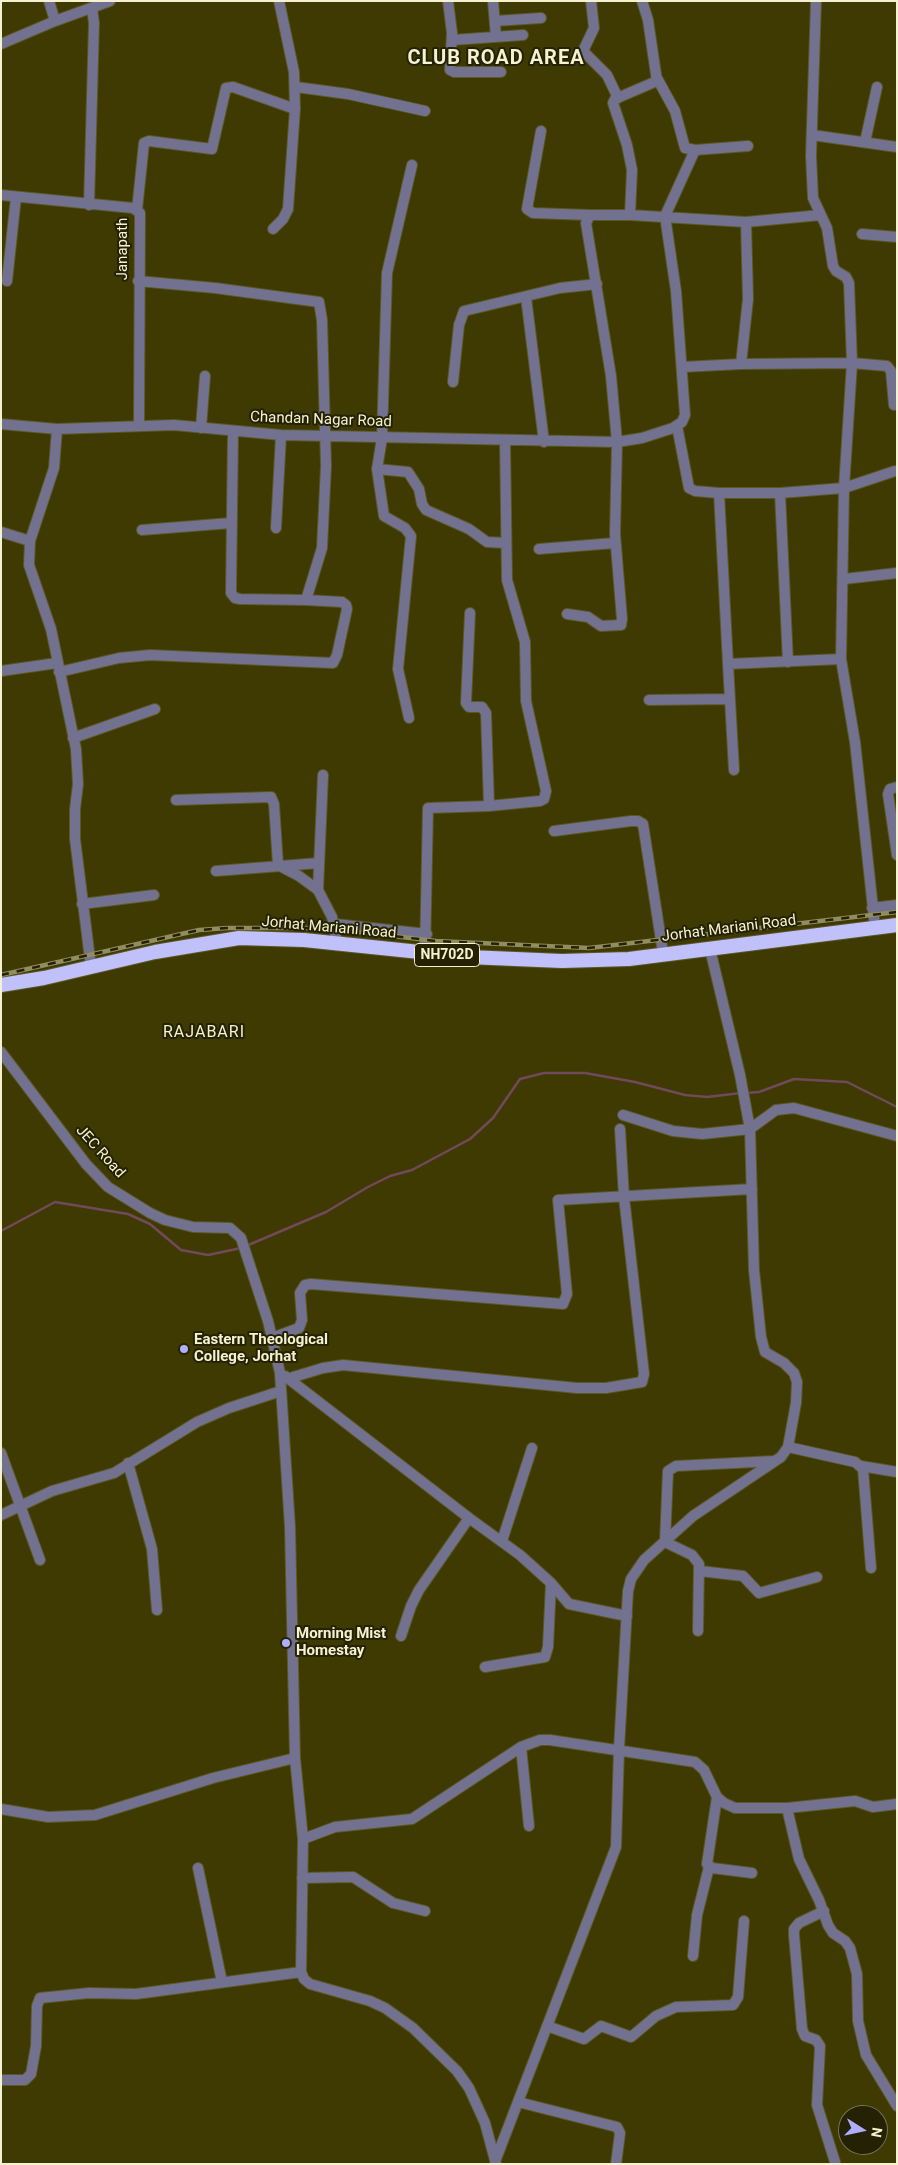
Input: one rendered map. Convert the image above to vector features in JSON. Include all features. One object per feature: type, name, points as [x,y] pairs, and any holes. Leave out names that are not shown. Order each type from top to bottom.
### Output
[{"type":"highway","name":"Jorhat Mariani Road","points":[[1,985],[154,952],[239,938],[337,943],[425,953],[562,962],[629,959],[663,953],[710,949],[897,925]]},
{"type":"street","points":[[49,1],[55,20]]},
{"type":"street","points":[[1,44],[55,20],[110,1]]},
{"type":"street","points":[[273,229],[283,219],[288,209],[296,87],[279,1]]},
{"type":"street","points":[[448,1],[452,40],[449,66],[451,71],[501,72]]},
{"type":"street","points":[[493,1],[496,36]]},
{"type":"street","points":[[642,1],[648,20],[652,57],[657,78],[675,110],[682,143],[685,148],[695,150],[748,146]]},
{"type":"street","points":[[816,1],[812,190],[815,205],[822,215],[826,228],[833,266],[849,282],[852,363],[844,488],[842,659],[855,742],[875,927]]},
{"type":"street","points":[[594,2],[594,28],[583,52],[607,75],[618,98]]},
{"type":"street","points":[[89,205],[94,23],[92,8]]},
{"type":"street","points":[[495,21],[541,18]]},
{"type":"street","points":[[452,40],[524,35]]},
{"type":"street","points":[[630,215],[632,170],[614,101],[654,83],[657,78]]},
{"type":"street","points":[[296,87],[348,94],[425,111]]},
{"type":"street","points":[[866,142],[876,87]]},
{"type":"street","points":[[137,210],[144,143],[149,141],[212,149],[226,88],[233,88],[295,109]]},
{"type":"street","points":[[541,131],[527,209],[533,213],[665,216],[746,222],[822,215]]},
{"type":"street","points":[[812,136],[866,142],[897,148]]},
{"type":"street","points":[[695,150],[665,216],[676,291],[686,409],[682,422],[677,426],[689,488],[695,491],[719,493],[780,493],[844,488],[896,474]]},
{"type":"street","points":[[409,718],[398,669],[411,536],[405,528],[384,516],[377,469],[382,438],[387,273],[412,166]]},
{"type":"street","name":"Janapath","points":[[1,195],[137,210],[141,218],[138,281],[138,425]]},
{"type":"street","points":[[7,281],[16,197]]},
{"type":"street","points":[[567,614],[588,617],[601,626],[621,625],[622,619],[615,543],[617,442],[597,284],[586,223],[590,215]]},
{"type":"street","points":[[741,364],[748,299],[746,222]]},
{"type":"street","points":[[862,234],[897,237]]},
{"type":"street","points":[[138,281],[215,288],[319,302],[322,320],[325,437],[322,548],[306,600]]},
{"type":"street","points":[[453,382],[461,315],[468,310],[560,288],[597,284]]},
{"type":"street","points":[[526,297],[544,442]]},
{"type":"street","points":[[682,367],[741,364],[852,363],[889,367],[894,405]]},
{"type":"street","points":[[201,428],[205,376]]},
{"type":"street","name":"Chandan Nagar Road","points":[[1,424],[56,429],[138,425],[325,437],[462,438],[544,442],[617,442],[642,438],[677,426]]},
{"type":"street","points":[[56,429],[54,468],[30,541],[29,565],[48,618],[73,738],[78,773],[75,839],[90,967]]},
{"type":"street","points":[[1,671],[58,667],[144,655],[333,663],[337,655],[347,609],[346,604],[342,602],[306,600],[235,598],[230,592],[233,432]]},
{"type":"street","points":[[276,528],[281,435]]},
{"type":"street","points":[[425,953],[427,934],[428,808],[489,806],[540,801],[546,795],[526,701],[525,642],[508,588],[505,441]]},
{"type":"street","points":[[377,469],[408,472],[420,489],[422,504],[426,510],[469,529],[487,542],[506,543]]},
{"type":"street","points":[[719,493],[734,770]]},
{"type":"street","points":[[780,493],[788,662]]},
{"type":"street","points":[[142,530],[231,523]]},
{"type":"street","points":[[1,532],[30,541]]},
{"type":"street","points":[[539,549],[615,543]]},
{"type":"street","points":[[844,579],[897,572]]},
{"type":"street","points":[[470,613],[466,702],[469,708],[482,708],[486,713],[489,806]]},
{"type":"street","points":[[728,664],[842,659]]},
{"type":"street","points":[[649,700],[730,699]]},
{"type":"street","points":[[73,738],[155,709]]},
{"type":"street","points":[[318,890],[323,775]]},
{"type":"street","points":[[897,787],[890,789],[888,794],[897,855]]},
{"type":"street","points":[[176,800],[271,797],[274,804],[278,864]]},
{"type":"street","points":[[554,831],[631,821],[638,821],[643,824],[663,953]]},
{"type":"street","points":[[216,871],[278,864],[319,863]]},
{"type":"street","points":[[278,864],[318,890],[335,924],[337,943]]},
{"type":"street","points":[[82,904],[154,895]]},
{"type":"street","points":[[872,908],[897,905]]},
{"type":"street","points":[[335,924],[427,934]]},
{"type":"street","points":[[496,2162],[616,1846],[619,1749],[631,1579],[644,1560],[713,1502],[786,1452],[798,1394],[797,1382],[791,1368],[769,1356],[762,1346],[754,1270],[750,1129],[740,1075],[710,949]]},
{"type":"street","name":"JEC Road","points":[[1,1052],[6,1066],[86,1164],[108,1187],[165,1220],[193,1227],[230,1228],[241,1238],[249,1258],[285,1376],[280,1391],[290,1526],[295,1758],[302,1839],[301,1972]]},
{"type":"street","points":[[623,1115],[683,1133],[713,1133],[750,1129],[776,1110],[794,1108],[897,1136]]},
{"type":"street","points":[[285,1376],[343,1366],[577,1388],[606,1388],[642,1382],[644,1374],[624,1197],[620,1129]]},
{"type":"street","points":[[272,1338],[299,1328],[302,1320],[302,1288],[311,1284],[563,1304],[567,1294],[558,1200],[563,1198],[624,1197],[752,1190]]},
{"type":"street","points":[[285,1376],[469,1518],[502,1541],[551,1583],[570,1604],[627,1616]]},
{"type":"street","points":[[1,1515],[52,1491],[114,1473],[197,1422],[230,1408],[280,1391]]},
{"type":"street","points":[[788,1447],[855,1462],[861,1466],[897,1472]]},
{"type":"street","points":[[502,1541],[532,1448]]},
{"type":"street","points":[[1,1453],[40,1560]]},
{"type":"street","points":[[665,1542],[666,1481],[670,1468],[676,1466],[775,1461]]},
{"type":"street","points":[[128,1463],[152,1549],[157,1610]]},
{"type":"street","points":[[861,1466],[864,1473],[871,1568]]},
{"type":"street","points":[[401,1636],[411,1606],[419,1590],[469,1518]]},
{"type":"street","points":[[665,1542],[695,1557],[700,1571],[698,1631]]},
{"type":"street","points":[[700,1571],[744,1576],[749,1579],[754,1590],[759,1593],[817,1577]]},
{"type":"street","points":[[485,1667],[545,1657],[548,1647],[551,1583]]},
{"type":"street","points":[[302,1839],[335,1827],[412,1819],[521,1747],[532,1742],[550,1740],[695,1762],[704,1770],[717,1797],[735,1808],[787,1808],[850,1801],[873,1807],[897,1804]]},
{"type":"street","points":[[521,1747],[529,1826]]},
{"type":"street","points":[[1,1809],[48,1817],[95,1816],[213,1778],[295,1758]]},
{"type":"street","points":[[693,1956],[695,1924],[709,1867],[707,1860],[717,1797]]},
{"type":"street","points":[[787,1808],[799,1859],[824,1911],[832,1933],[845,1941],[850,1948],[857,1974],[858,2021],[863,2047],[897,2106]]},
{"type":"street","points":[[709,1867],[752,1873]]},
{"type":"street","points":[[198,1868],[222,1982]]},
{"type":"street","points":[[302,1878],[353,1877],[393,1903],[425,1911]]},
{"type":"street","points":[[824,1911],[799,1923],[794,1929],[794,1935],[802,2029],[805,2036],[816,2040],[820,2046],[818,2105],[835,2162]]},
{"type":"street","points":[[547,2026],[584,2039],[601,2026],[631,2037],[656,2016],[676,2007],[733,2005],[738,1996],[744,1921]]},
{"type":"street","points":[[1,2080],[25,2080],[31,2074],[36,2046],[36,2006],[40,1998],[89,1993],[136,1994],[301,1972],[304,1979],[310,1984],[370,2001],[385,2008],[413,2028],[457,2071],[469,2088],[480,2109],[496,2162]]},
{"type":"street","points":[[518,2102],[617,2127],[620,2133],[616,2164]]},
{"type":"waterway","points":[[246,1246],[326,1212],[368,1187],[390,1176],[412,1170],[470,1139],[493,1118],[520,1079],[544,1073],[585,1073],[635,1082],[685,1095],[707,1097],[741,1093]]},
{"type":"waterway","points":[[746,1093],[759,1092],[794,1079],[847,1082],[897,1107]]},
{"type":"waterway","points":[[1,1231],[55,1202],[128,1214],[150,1224],[181,1250],[208,1255],[241,1248]]},
{"type":"railway","points":[[1,975],[199,930],[227,928],[324,928],[436,941],[589,948],[897,912]]},
{"type":"place","name":"Eastern Theological College, Jorhat","points":[[184,1349]]},
{"type":"place","name":"Morning Mist Homestay","points":[[286,1643]]},
{"type":"district","name":"CLUB ROAD AREA","points":[[496,59]]},
{"type":"district","name":"RAJABARI","points":[[204,1033]]}]
